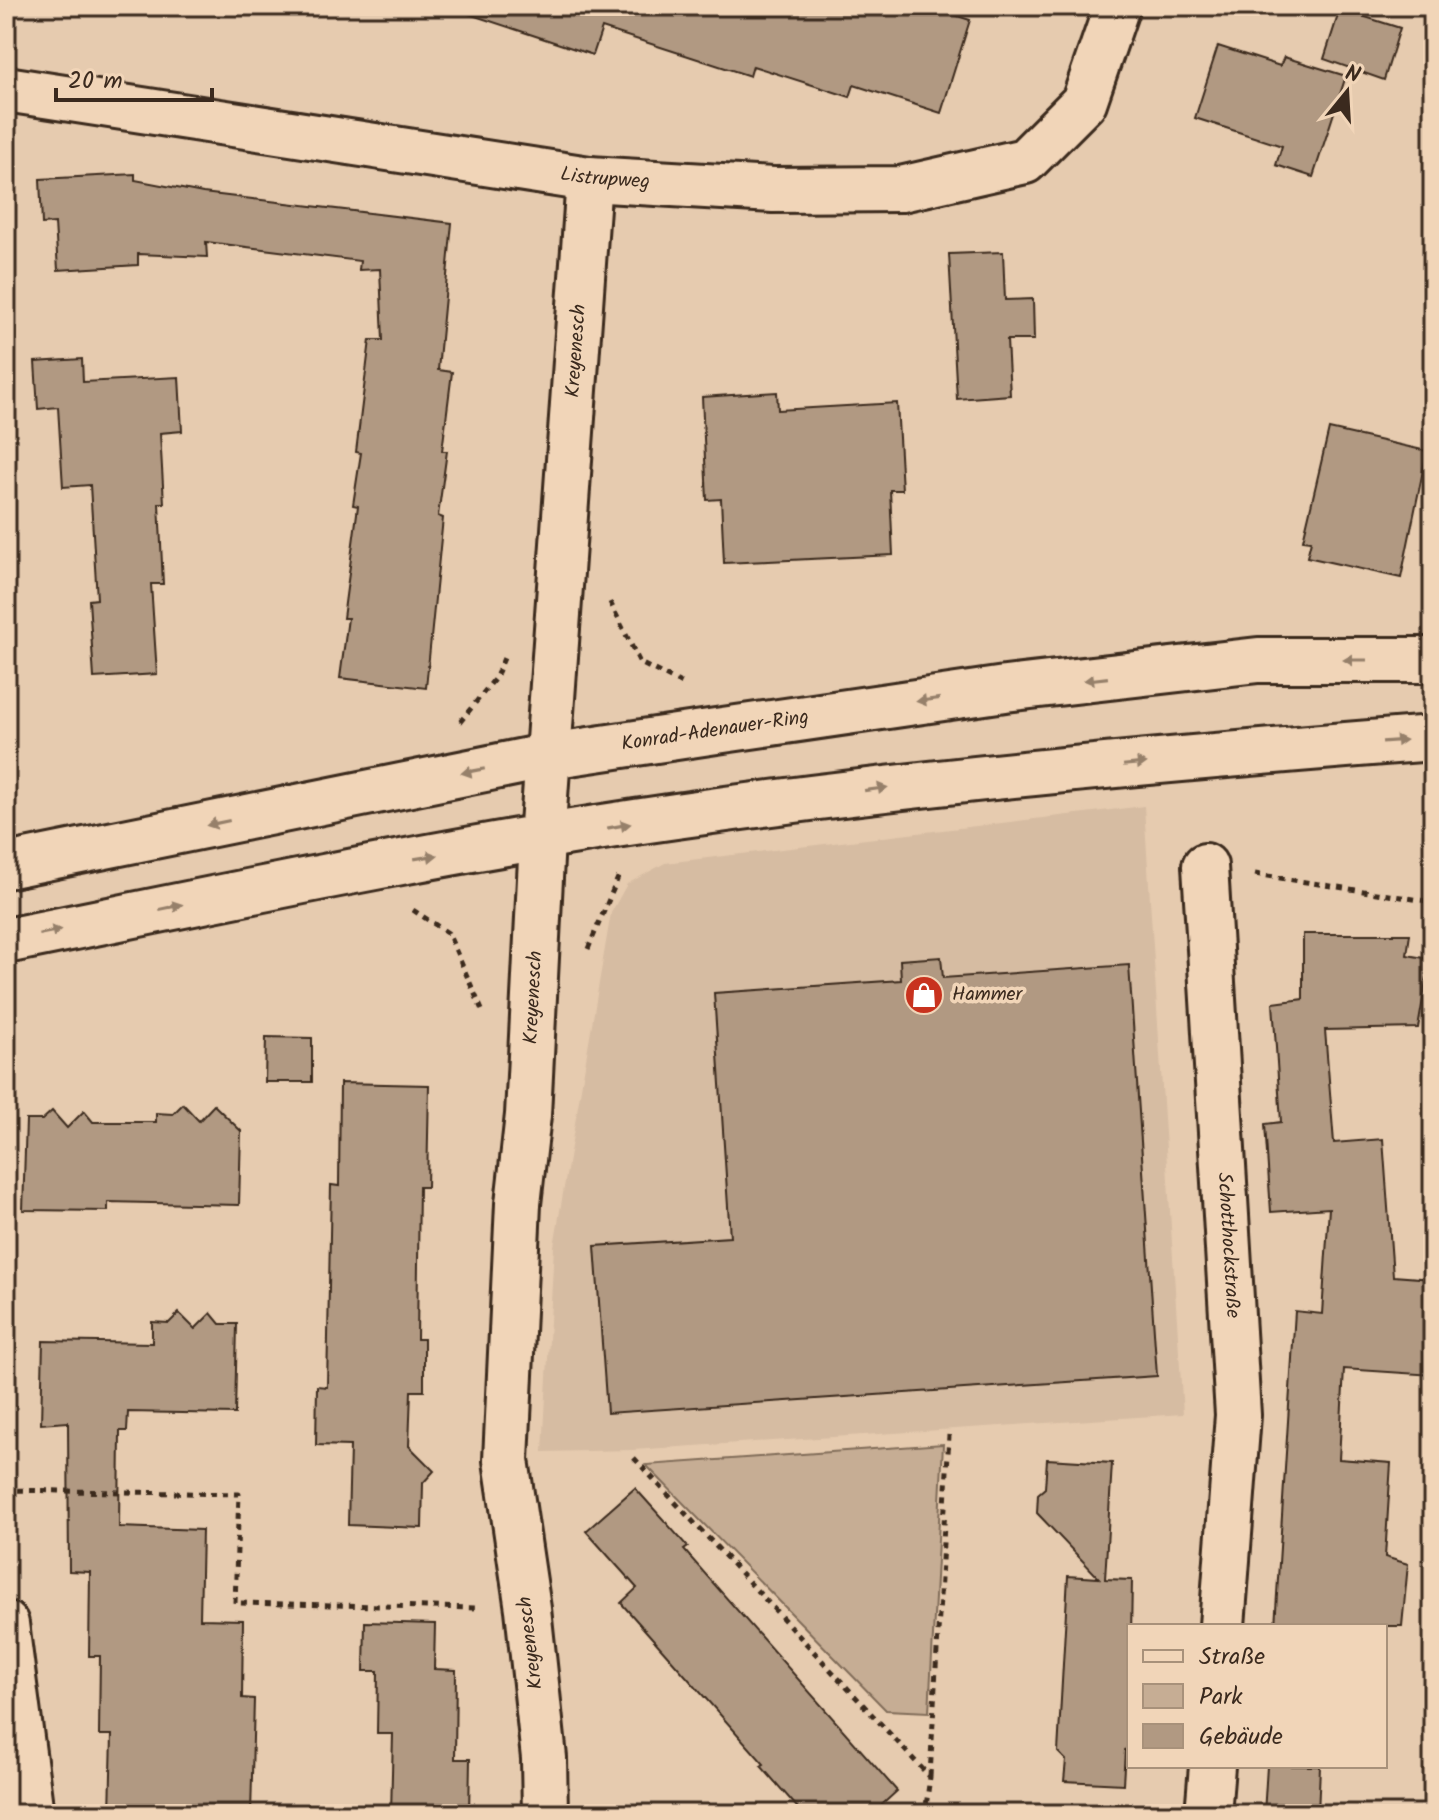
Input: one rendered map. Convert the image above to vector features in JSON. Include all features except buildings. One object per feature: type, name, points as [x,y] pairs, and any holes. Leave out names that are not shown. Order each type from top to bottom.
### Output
[{"type":"street","name":"Listrupweg","points":[[6,89],[589,179],[773,190],[901,189],[1025,161],[1084,102],[1109,8]]},
{"type":"street","name":"Kreyenesch","points":[[545,1814],[544,1758],[528,1609],[506,1460],[518,1204],[528,1115],[542,839],[589,179]]},
{"type":"street","name":"Konrad-Adenauer-Ring","points":[[6,866],[549,756],[1005,689],[1258,660],[1433,660]]},
{"type":"street","points":[[6,941],[350,869],[672,817],[891,787],[1433,738]]},
{"type":"street","name":"Schotthockstraße","points":[[1205,866],[1238,1415],[1222,1624]]},
{"type":"street","points":[[6,1624],[31,1814]]},
{"type":"street","points":[[1208,1814],[1212,1768]]},
{"type":"path","points":[[1205,866],[1433,902]]},
{"type":"path","points":[[400,906],[448,933],[485,1017]]},
{"type":"path","points":[[925,1814],[930,1777],[949,1435]]},
{"type":"path","points":[[634,1458],[930,1777]]},
{"type":"path","points":[[6,1490],[239,1494],[235,1603],[528,1609]]},
{"type":"shaded area","points":[[1144,806],[1183,1414],[633,1450],[543,1452],[554,1246],[611,913],[627,884],[665,863]]},
{"type":"green space","points":[[943,1444],[929,1712],[886,1710],[646,1465]]},
{"type":"place","name":"Hammer","points":[[924,995]]}]
